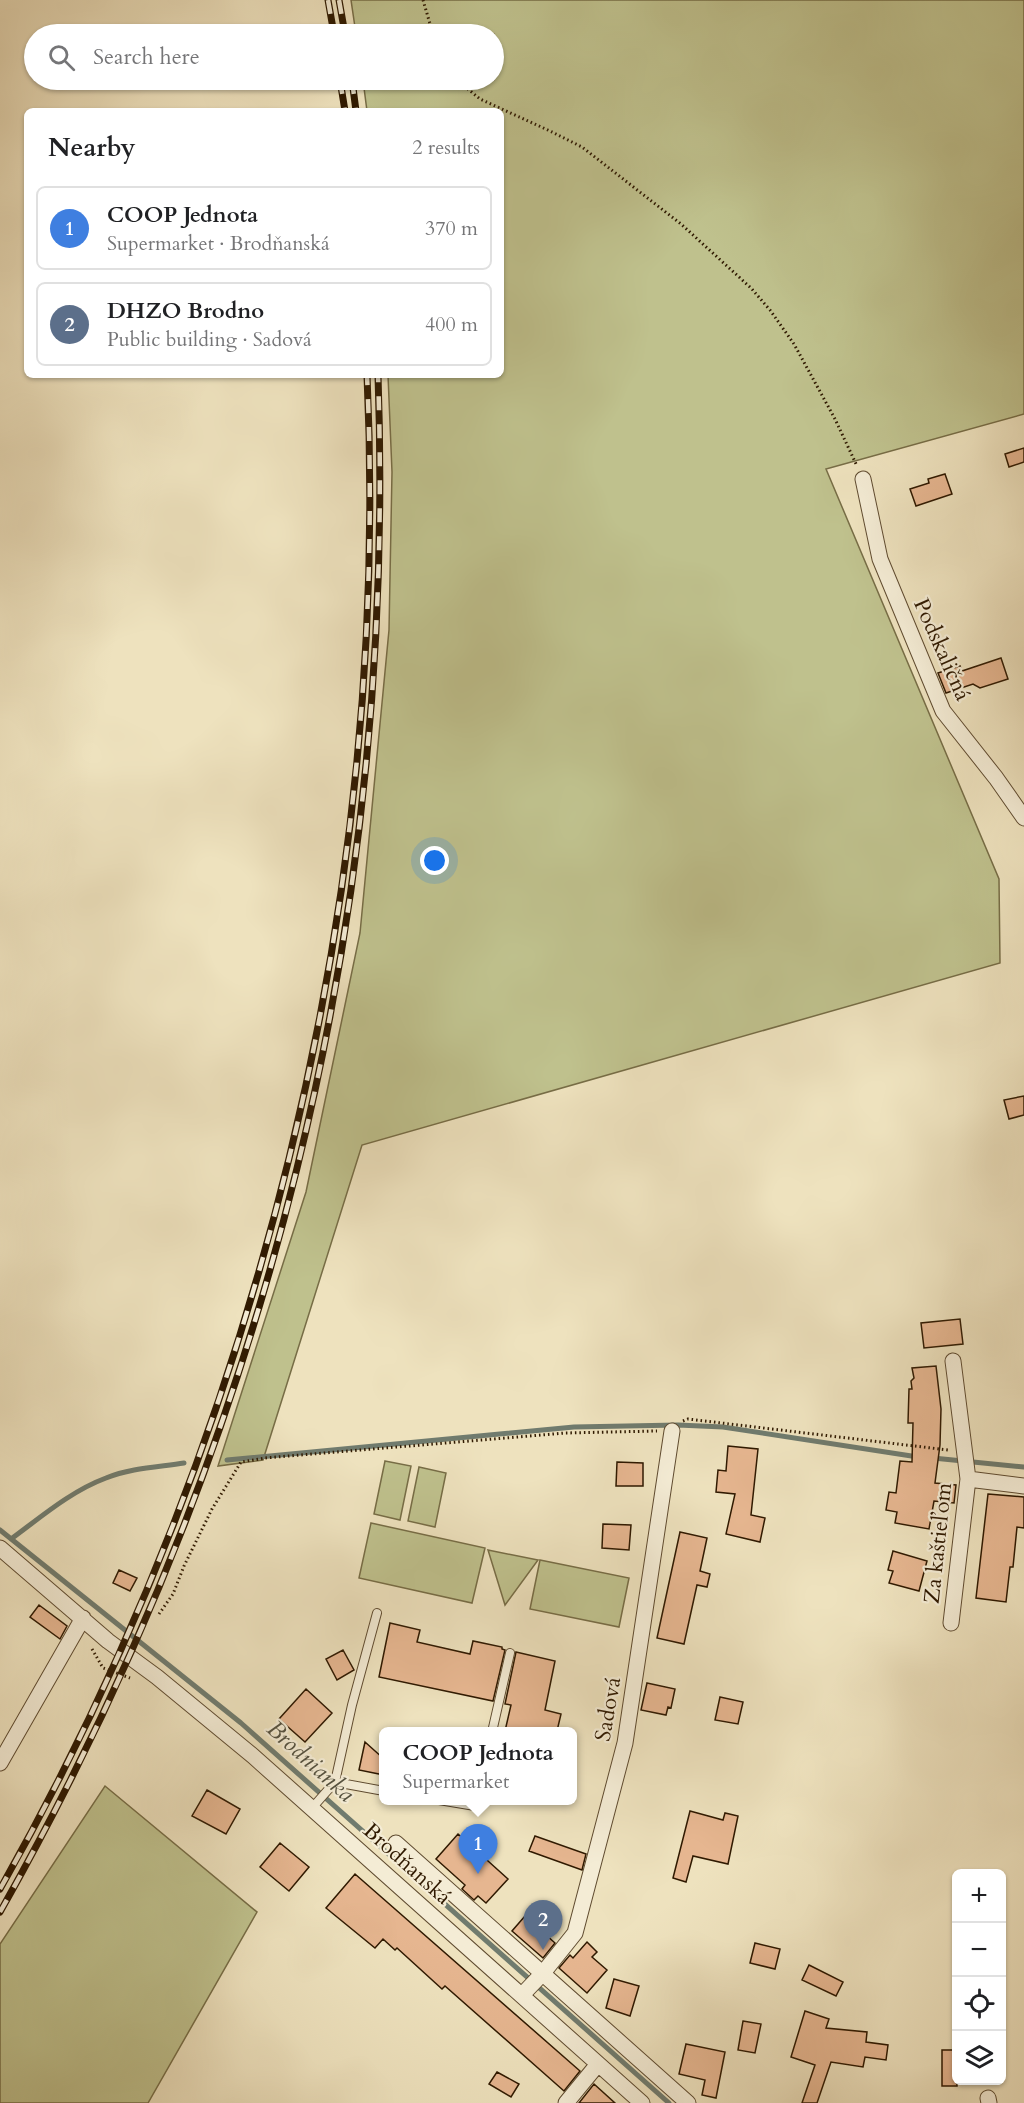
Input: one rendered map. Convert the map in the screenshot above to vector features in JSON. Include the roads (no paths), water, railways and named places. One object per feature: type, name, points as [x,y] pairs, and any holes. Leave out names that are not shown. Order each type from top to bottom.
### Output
[{"type":"street","name":"Podskaličná","points":[[863,479],[880,559],[943,711],[996,778],[1024,818]]},
{"type":"street","name":"Za kaštieľom","points":[[951,1623],[966,1463],[953,1361]]},
{"type":"street","name":"Sadová","points":[[533,1984],[575,1933],[625,1743],[677,1427]]},
{"type":"street","points":[[966,1463],[1024,1486]]},
{"type":"street","name":"Brodňanská","points":[[0,1548],[108,1641],[158,1677],[533,1984],[688,2103]]},
{"type":"street","points":[[0,1763],[83,1618]]},
{"type":"street","name":"Brodňanská","points":[[396,1843],[533,1984],[598,2064],[642,2103]]},
{"type":"street","points":[[566,2103],[598,2064]]},
{"type":"lane","points":[[315,1805],[335,1782],[352,1705],[377,1613]]},
{"type":"lane","points":[[493,1727],[510,1653]]},
{"type":"lane","points":[[335,1782],[379,1790]]},
{"type":"waterway","points":[[227,1460],[574,1427],[678,1425],[723,1427],[918,1457]]},
{"type":"waterway","points":[[933,1458],[1024,1467]]},
{"type":"waterway","points":[[11,1539],[57,1505],[93,1483],[125,1472],[184,1463]]},
{"type":"waterway","name":"Brodnianka","points":[[0,1530],[241,1723],[669,2103]]},
{"type":"railway","points":[[328,0],[332,24]]},
{"type":"railway","points":[[339,0],[343,24]]},
{"type":"railway","points":[[342,90],[345,108]]},
{"type":"railway","points":[[353,90],[356,108]]},
{"type":"railway","points":[[0,1889],[91,1715],[170,1534],[236,1348],[289,1158],[329,964],[356,768],[369,572],[367,378]]},
{"type":"railway","points":[[0,1912],[94,1732],[175,1548],[242,1361],[297,1170],[337,975],[365,778],[378,578],[378,378]]},
{"type":"place","name":"COOP Jednota","points":[[478,1874]]},
{"type":"place","name":"DHZO Brodno","points":[[543,1950]]}]
